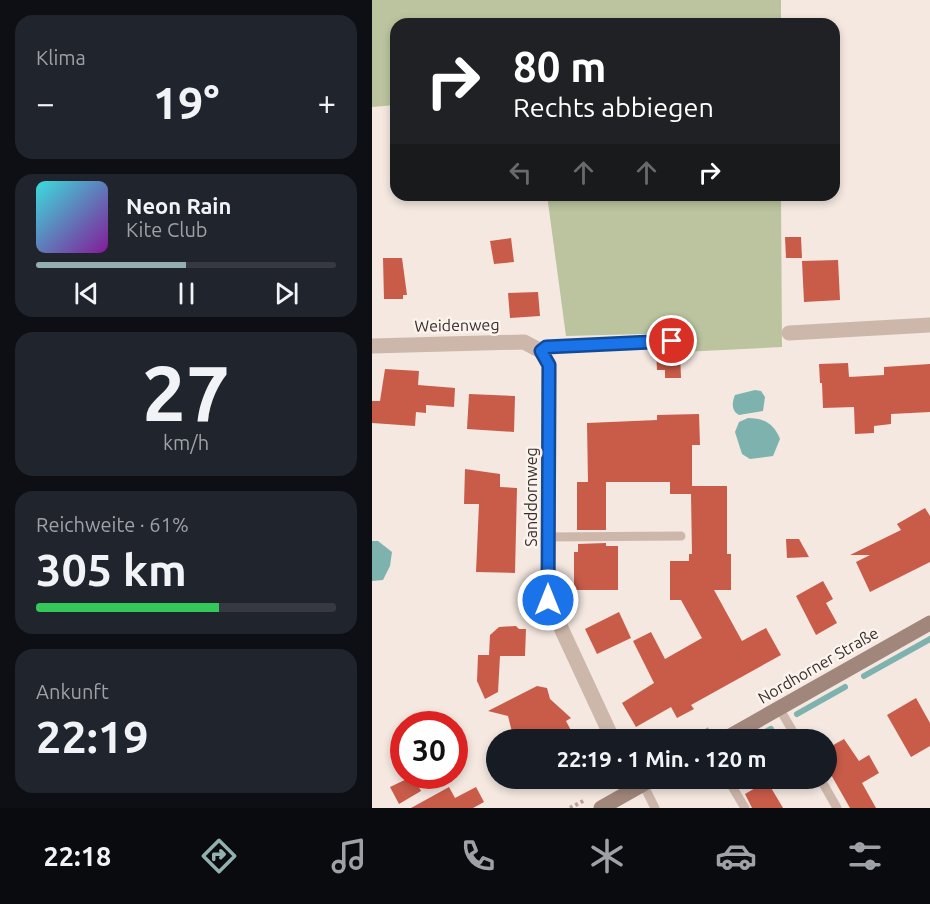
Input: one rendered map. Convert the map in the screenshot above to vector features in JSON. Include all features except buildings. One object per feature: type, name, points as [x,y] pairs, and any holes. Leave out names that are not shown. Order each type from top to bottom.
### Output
[{"type":"street","points":[[789,333],[930,325]]},
{"type":"street","name":"Weidenweg","points":[[372,346],[524,342],[541,351]]},
{"type":"street","name":"Sanddornweg","points":[[541,351],[549,365],[548,600],[608,729]]},
{"type":"street","name":"Nordhorner Straße","points":[[742,729],[930,623]]},
{"type":"street","points":[[601,808],[630,789]]},
{"type":"lane","points":[[541,351],[546,347],[672,341]]},
{"type":"lane","points":[[548,537],[681,536]]},
{"type":"lane","points":[[779,708],[791,729]]},
{"type":"lane","points":[[645,789],[655,808]]},
{"type":"lane","points":[[734,789],[745,808]]},
{"type":"lane","points":[[826,789],[837,808]]},
{"type":"green space","points":[[372,0],[781,0],[781,18],[390,18],[390,106],[372,107]]},
{"type":"green space","points":[[548,201],[781,201],[782,347],[682,352],[681,333],[566,336]]},
{"type":"water","points":[[755,390],[761,391],[765,397],[763,411],[739,415],[736,413],[733,406],[735,395]]},
{"type":"water","points":[[748,418],[764,421],[775,429],[780,439],[773,456],[750,459],[742,454],[735,432],[739,422]]},
{"type":"water","points":[[372,541],[378,541],[392,552],[390,566],[383,580],[372,581]]},
{"type":"waterway","points":[[864,676],[930,639]]},
{"type":"waterway","points":[[797,714],[845,687]]},
{"type":"route","points":[[548,600],[549,365],[541,351],[546,347],[672,341]]}]
